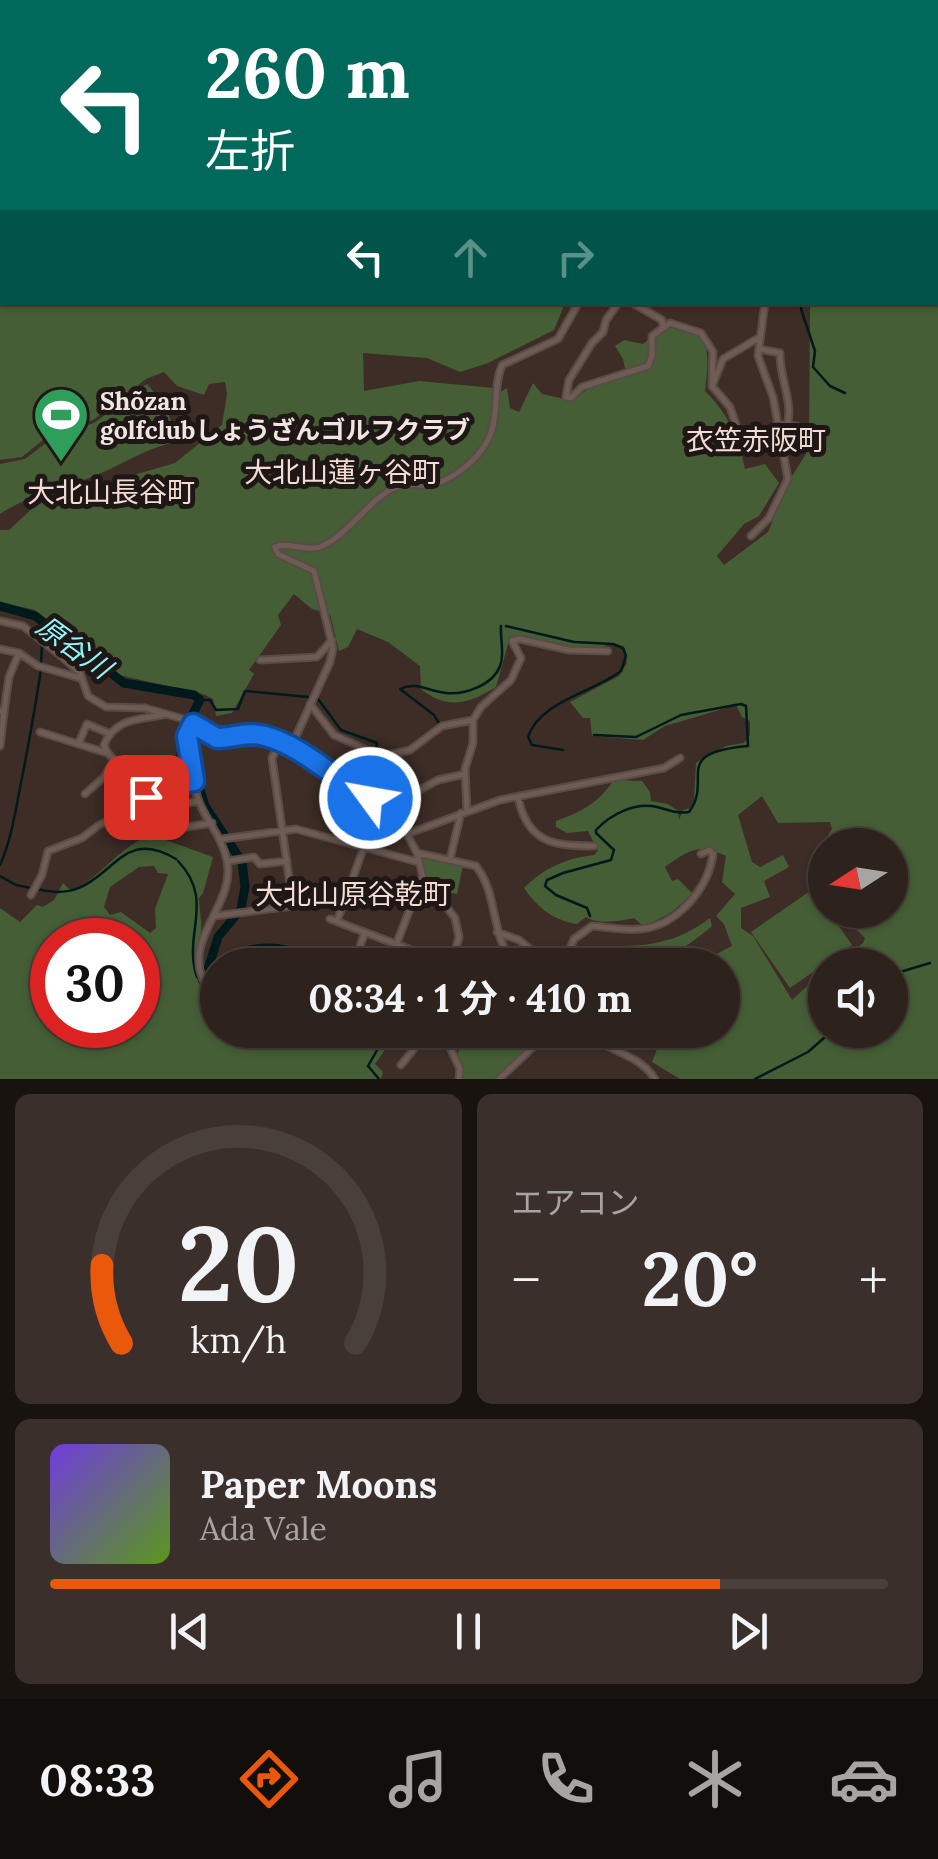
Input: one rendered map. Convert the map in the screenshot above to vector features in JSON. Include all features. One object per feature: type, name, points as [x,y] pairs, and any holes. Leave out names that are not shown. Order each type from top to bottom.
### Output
[{"type":"street","points":[[291,747],[330,662],[332,640],[314,571],[278,554],[275,547],[324,545],[398,486],[433,484],[461,470],[480,453],[490,436],[502,365],[558,339],[577,305]]},
{"type":"street","points":[[617,305],[606,320],[604,332],[592,342],[569,380],[566,397],[571,398],[582,387],[648,366],[652,336],[670,323],[687,327],[701,333],[712,352],[712,386],[730,407],[746,450]]},
{"type":"street","points":[[636,305],[662,320],[663,326]]},
{"type":"street","points":[[751,536],[769,518],[788,479],[774,398],[760,364],[765,305]]},
{"type":"street","points":[[712,386],[723,358],[760,337]]},
{"type":"street","points":[[759,349],[780,353],[788,425]]},
{"type":"street","points":[[776,424],[798,426]]},
{"type":"street","points":[[0,621],[23,626],[80,672],[88,696],[106,707],[144,708],[166,714],[217,738],[264,735],[291,747],[368,798],[407,797],[438,780],[464,774]]},
{"type":"street","points":[[260,660],[317,657],[332,640]]},
{"type":"street","points":[[450,860],[464,812],[464,774],[473,744],[473,720],[517,667],[520,658],[512,641],[608,652]]},
{"type":"street","points":[[0,649],[19,653],[38,666],[80,678]]},
{"type":"street","points":[[0,746],[2,711],[19,653]]},
{"type":"street","points":[[310,704],[334,735],[376,754],[388,755],[416,746],[442,726],[473,720]]},
{"type":"street","points":[[155,789],[147,776],[114,761],[104,745],[109,733],[122,722],[166,714]]},
{"type":"street","points":[[191,723],[187,736],[199,801],[222,839],[229,870],[200,948]]},
{"type":"street","points":[[79,742],[87,724],[109,733]]},
{"type":"street","points":[[40,732],[107,753]]},
{"type":"street","points":[[214,916],[294,906],[272,758],[276,750],[291,747]]},
{"type":"street","points":[[407,834],[464,812],[518,797],[664,768],[680,758]]},
{"type":"street","points":[[85,794],[104,777],[114,761]]},
{"type":"street","points":[[31,895],[42,875],[48,851],[82,838],[155,789],[194,781]]},
{"type":"street","points":[[112,817],[119,828],[148,825],[146,797]]},
{"type":"street","points":[[518,797],[524,822],[555,846],[594,846]]},
{"type":"street","points":[[169,798],[174,830],[212,823]]},
{"type":"street","points":[[364,847],[333,920],[451,965],[458,926],[423,877],[407,834],[379,800]]},
{"type":"street","points":[[170,806],[199,801]]},
{"type":"street","points":[[222,839],[306,830],[364,847],[476,866],[492,894],[502,948]]},
{"type":"street","points":[[570,948],[574,939],[592,926],[643,929],[670,920],[705,882],[713,854],[709,850],[700,854]]},
{"type":"street","points":[[228,861],[254,857],[260,864],[286,861]]},
{"type":"street","points":[[396,945],[423,877]]},
{"type":"street","points":[[497,932],[529,948]]},
{"type":"street","points":[[359,948],[364,934]]},
{"type":"street","points":[[200,948],[200,974]]},
{"type":"street","points":[[402,1065],[415,1048]]},
{"type":"street","points":[[450,1048],[460,1079]]},
{"type":"street","points":[[499,1079],[532,1048]]},
{"type":"street","points":[[609,1048],[646,1066],[655,1079]]},
{"type":"green space","points":[[0,305],[564,305],[554,330],[488,363],[460,372],[427,358],[363,353],[364,391],[419,381],[494,388],[499,393],[507,388],[510,408],[519,412],[533,383],[542,394],[573,401],[585,391],[626,372],[615,346],[624,340],[643,344],[663,328],[691,331],[699,336],[707,353],[705,391],[731,427],[745,469],[765,464],[779,483],[759,516],[744,524],[717,556],[724,565],[768,532],[789,481],[809,449],[810,305],[938,305],[938,1079],[680,1079],[652,1062],[658,1048],[740,1048],[740,948],[728,948],[732,946],[724,924],[716,916],[735,894],[722,882],[726,856],[694,850],[665,867],[672,881],[678,879],[692,893],[670,913],[642,925],[634,918],[603,922],[586,917],[577,924],[561,920],[535,902],[524,888],[556,865],[598,851],[588,831],[567,833],[556,827],[556,821],[589,805],[613,780],[642,781],[651,801],[668,804],[678,811],[679,820],[694,800],[696,763],[726,746],[744,743],[750,735],[750,721],[742,717],[736,705],[665,726],[643,740],[592,736],[590,718],[583,718],[570,702],[619,676],[627,663],[624,647],[613,643],[575,648],[510,637],[496,687],[467,701],[440,700],[421,689],[420,666],[388,642],[357,629],[348,647],[339,651],[330,614],[312,609],[294,594],[278,615],[281,625],[249,670],[254,674],[232,713],[216,716],[213,699],[119,675],[35,610],[0,602],[0,530],[9,530],[36,505],[104,490],[130,476],[175,463],[222,425],[225,382],[209,384],[204,395],[177,386],[164,372],[146,379],[93,420],[54,431],[22,457],[0,460]]},
{"type":"green space","points":[[147,384],[166,407],[178,442],[33,497],[0,514],[0,464],[25,459],[55,436],[94,423]]},
{"type":"green space","points":[[152,835],[213,857],[199,898],[201,926],[196,975],[200,986],[200,1048],[386,1048],[375,1064],[383,1072],[381,1079],[0,1079],[0,908],[20,922],[37,905],[43,907],[54,900],[63,883],[76,889],[123,851]]},
{"type":"green space","points":[[423,857],[463,865],[457,894],[434,890],[421,864]]},
{"type":"green space","points":[[808,892],[808,928],[840,928],[852,945],[808,948],[808,976],[790,988],[751,932]]},
{"type":"green space","points":[[710,918],[712,926],[682,948],[605,948],[661,942]]},
{"type":"green space","points":[[459,1048],[530,1048],[496,1079],[462,1079],[457,1056]]},
{"type":"waterway","points":[[802,305],[815,351],[813,367],[830,386],[845,393]]},
{"type":"waterway","name":"原谷川","points":[[0,606],[35,616],[124,683],[194,695],[200,700],[184,731],[181,755],[198,783],[205,806],[242,862],[245,887],[241,909],[218,937],[215,948]]},
{"type":"waterway","points":[[440,725],[434,715],[400,689],[417,686],[453,693],[485,683],[496,673],[501,661],[501,626]]},
{"type":"waterway","points":[[506,626],[574,642],[623,648],[626,656],[621,671],[555,706],[534,725],[528,737],[532,745],[563,750]]},
{"type":"waterway","points":[[45,639],[51,627]]},
{"type":"waterway","points":[[41,664],[42,645]]},
{"type":"waterway","points":[[0,865],[14,817],[41,669]]},
{"type":"waterway","points":[[200,700],[210,700],[216,710],[238,709],[245,691],[308,697]]},
{"type":"waterway","points":[[318,699],[341,730],[377,743],[376,752]]},
{"type":"waterway","points":[[590,916],[587,908],[545,886],[547,880],[611,860],[614,850],[596,830],[624,811],[649,806],[689,812],[698,789],[701,761],[724,749],[748,746],[746,706],[681,715],[636,737],[594,735]]},
{"type":"waterway","points":[[408,748],[422,738]]},
{"type":"waterway","points":[[37,889],[62,892],[81,887],[137,850],[154,850],[176,859]]},
{"type":"waterway","points":[[178,861],[195,890],[193,961],[200,978]]},
{"type":"waterway","points":[[0,876],[31,888]]},
{"type":"waterway","points":[[247,948],[288,948]]},
{"type":"waterway","points":[[908,970],[930,963]]},
{"type":"waterway","points":[[378,1048],[368,1066],[379,1079]]},
{"type":"waterway","points":[[755,1079],[813,1048]]},
{"type":"place","name":"Shõzan golfclubしょうざんゴルフクラブ","points":[[61,464]]},
{"type":"district","name":"衣笠赤阪町","points":[[756,440]]},
{"type":"district","name":"大北山蓮ヶ谷町","points":[[342,472]]},
{"type":"district","name":"大北山長谷町","points":[[111,492]]},
{"type":"district","name":"大北山原谷乾町","points":[[353,894]]},
{"type":"route","points":[[146,797],[155,789],[196,778],[187,744],[193,724],[223,739],[238,734],[264,735],[291,747],[370,798]]}]
